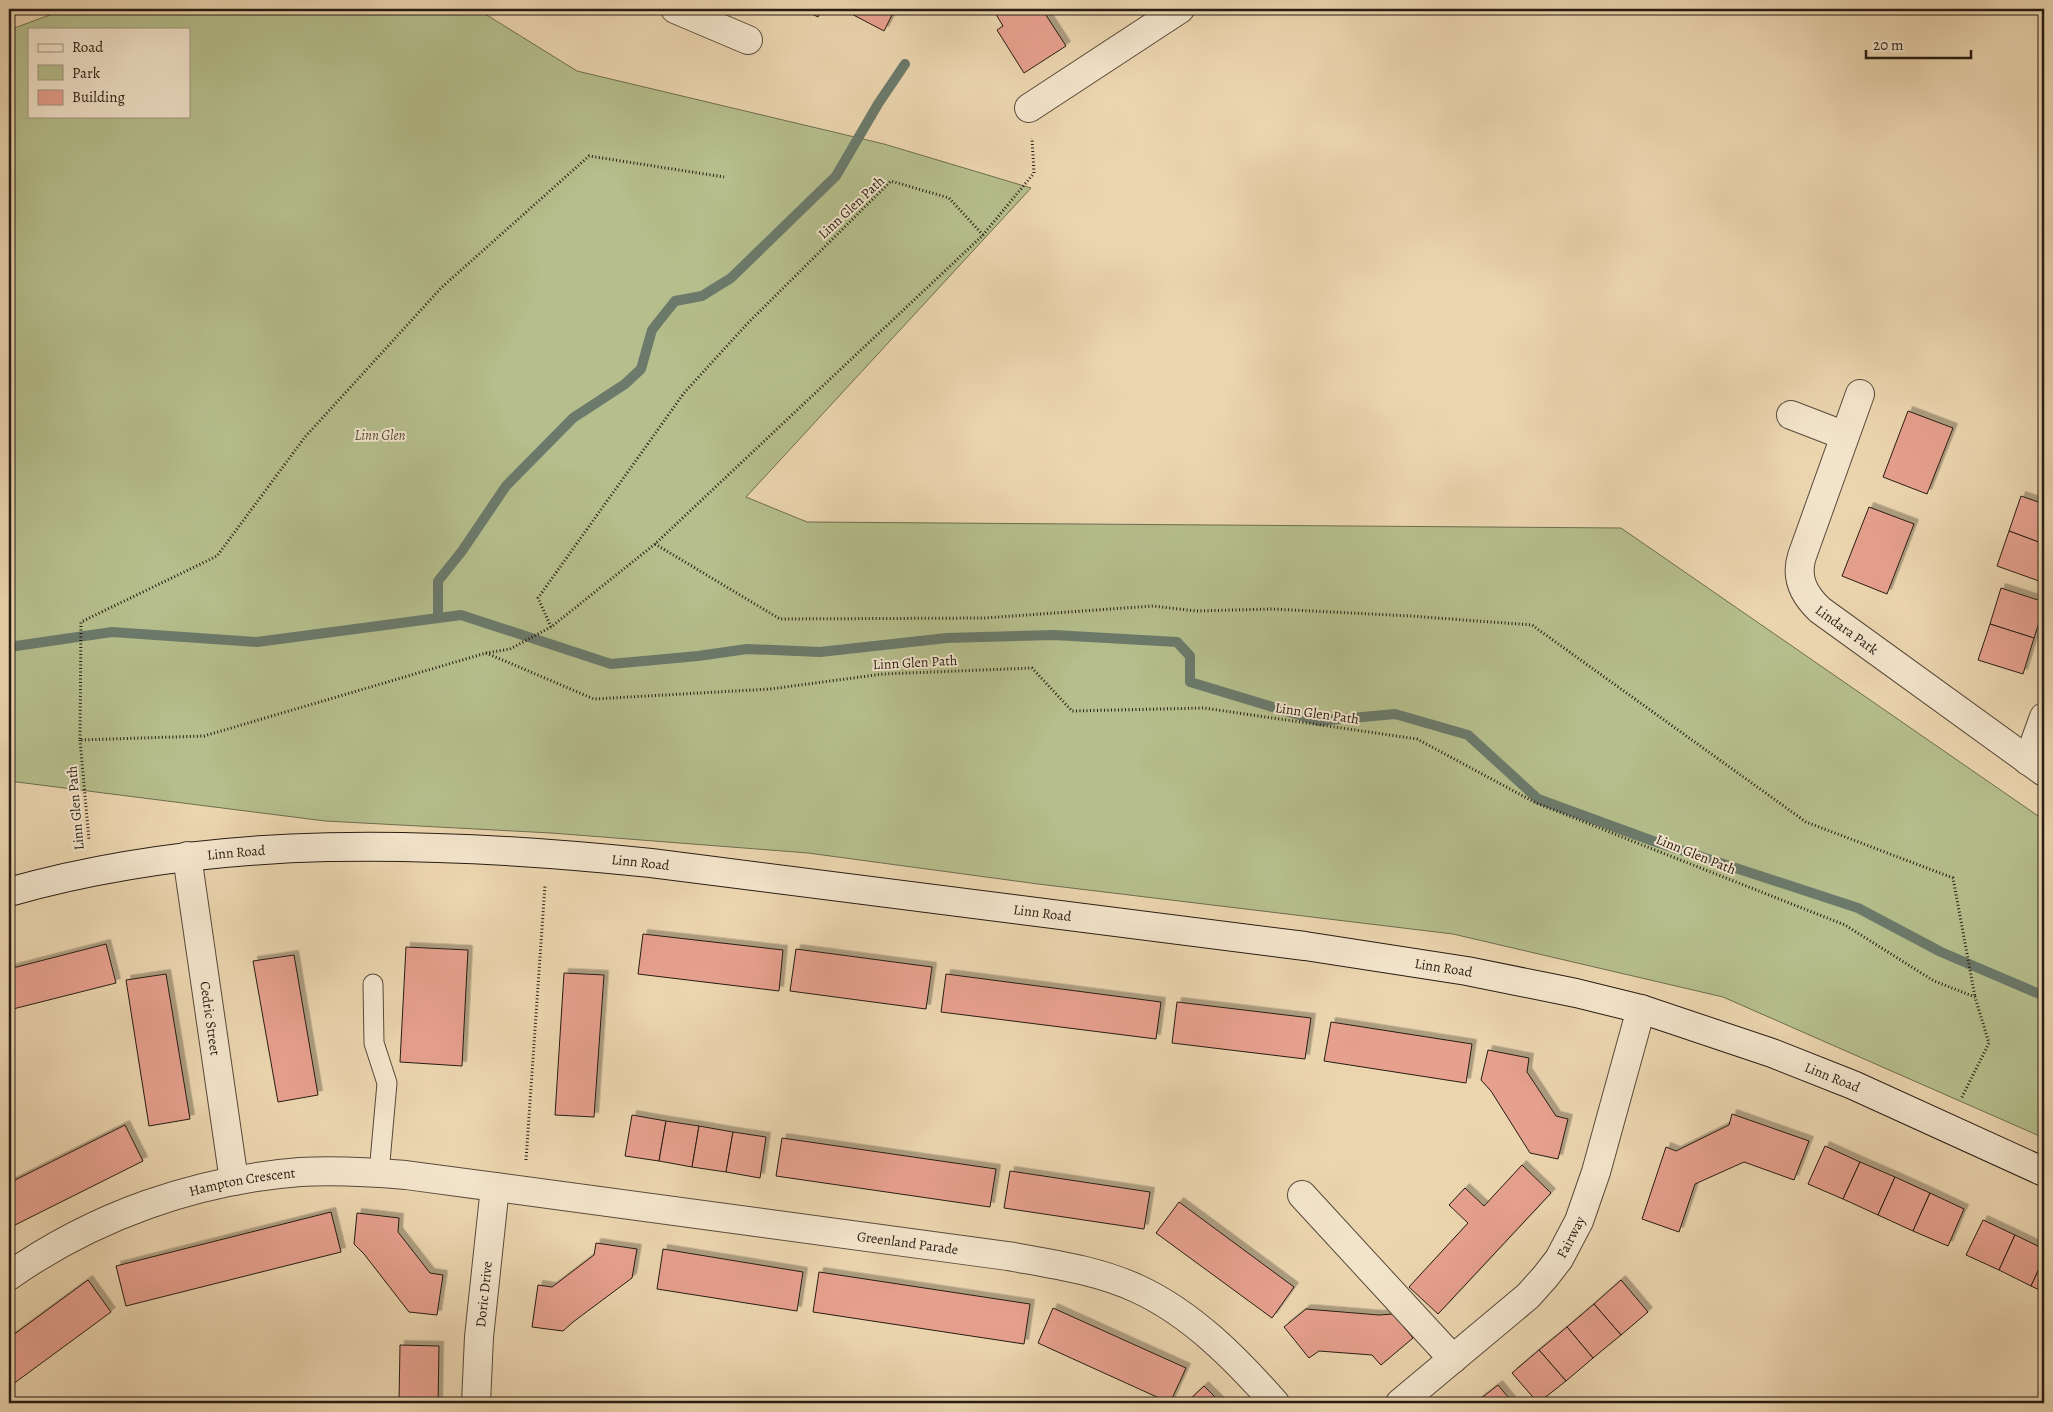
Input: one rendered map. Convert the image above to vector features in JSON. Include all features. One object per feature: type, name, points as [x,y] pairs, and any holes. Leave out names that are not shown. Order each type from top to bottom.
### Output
[{"type":"street","points":[[675,9],[748,40]]},
{"type":"street","points":[[1029,108],[1180,9]]},
{"type":"street","name":"Lindara Park","points":[[1860,394],[1843,435],[1800,561],[1800,577],[1803,590],[1820,610],[2036,766],[2044,716]]},
{"type":"street","points":[[1791,415],[1843,435]]},
{"type":"street","name":"Linn Road","points":[[9,892],[92,873],[187,856],[262,850],[391,847],[547,853],[651,863],[1305,946],[1467,971],[1576,993],[1642,1009],[1772,1053],[1854,1086],[2044,1172]]},
{"type":"street","name":"Cedric Street","points":[[187,856],[234,1181]]},
{"type":"street","name":"Fairway","points":[[1400,1403],[1528,1296],[1545,1278],[1570,1240],[1596,1172],[1642,1009]]},
{"type":"street","name":"Hampton Crescent","points":[[9,1276],[56,1246],[91,1227],[126,1212],[164,1199],[234,1181],[299,1172],[340,1171],[379,1173],[495,1187]]},
{"type":"street","name":"Greenland Parade","points":[[495,1187],[1008,1256],[1096,1274],[1138,1289],[1177,1313],[1228,1353],[1275,1403]]},
{"type":"street","name":"Doric Drive","points":[[476,1403],[479,1336],[495,1187]]},
{"type":"street","points":[[1302,1195],[1453,1360]]},
{"type":"lane","points":[[373,984],[374,1043],[387,1083],[379,1173]]},
{"type":"path","points":[[80,740],[204,736],[486,653],[510,649],[549,627],[655,544],[983,235],[1034,173],[1029,108]]},
{"type":"path","name":"Linn Glen Path","points":[[92,873],[80,740],[82,622],[217,556],[305,437],[441,288],[589,156],[724,178]]},
{"type":"path","name":"Linn Glen Path","points":[[549,627],[538,598],[684,393],[747,324],[891,181],[949,198],[983,235]]},
{"type":"path","points":[[655,544],[780,619],[985,618],[1153,606],[1196,611],[1272,609],[1532,624],[1806,822],[1953,878],[1976,997],[1989,1043],[1947,1127]]},
{"type":"path","name":"Linn Glen Path","points":[[486,653],[594,699],[770,689],[883,674],[1032,668],[1072,711],[1204,708],[1417,739],[1536,802],[1845,925],[1934,981],[1976,997]]},
{"type":"path","points":[[524,1191],[547,853]]},
{"type":"green space","name":"Linn Glen","points":[[66,9],[477,9],[577,71],[884,144],[1031,188],[746,497],[807,522],[1621,528],[2044,820],[2044,1138],[1723,997],[1453,934],[1038,884],[808,853],[551,833],[325,821],[9,781],[9,30]]},
{"type":"building","points":[[802,9],[822,9],[818,17]]},
{"type":"building","points":[[842,9],[895,9],[884,31]]},
{"type":"building","points":[[997,9],[1020,9],[1023,13],[1030,9],[1042,9],[1066,46],[1024,73],[997,30],[1003,26],[994,11]]},
{"type":"building","points":[[1908,411],[1953,428],[1927,494],[1883,477]]},
{"type":"building","points":[[2021,496],[2044,504],[2044,544],[2009,531]]},
{"type":"building","points":[[1869,507],[1914,524],[1887,594],[1842,576]]},
{"type":"building","points":[[2009,531],[2044,544],[2044,567],[2039,581],[1997,566]]},
{"type":"building","points":[[2001,588],[2044,602],[2034,638],[1990,624]]},
{"type":"building","points":[[1990,624],[2034,638],[2023,674],[1978,660]]},
{"type":"building","points":[[643,934],[783,950],[779,991],[638,974]]},
{"type":"building","points":[[106,944],[116,983],[9,1010],[9,969]]},
{"type":"building","points":[[406,947],[468,950],[462,1066],[400,1062]]},
{"type":"building","points":[[796,949],[932,967],[926,1009],[790,991]]},
{"type":"building","points":[[294,955],[318,1095],[278,1102],[253,961]]},
{"type":"building","points":[[564,973],[604,975],[594,1117],[555,1115]]},
{"type":"building","points":[[166,974],[190,1119],[149,1126],[126,980]]},
{"type":"building","points":[[946,974],[1161,1002],[1156,1039],[941,1012]]},
{"type":"building","points":[[1177,1002],[1311,1018],[1305,1059],[1172,1043]]},
{"type":"building","points":[[1331,1022],[1472,1044],[1466,1083],[1324,1061]]},
{"type":"building","points":[[1488,1050],[1529,1058],[1527,1072],[1556,1116],[1568,1119],[1558,1159],[1530,1153],[1491,1091],[1481,1080]]},
{"type":"building","points":[[1732,1114],[1809,1141],[1794,1180],[1744,1162],[1695,1184],[1679,1232],[1642,1219],[1666,1147],[1676,1151],[1729,1125]]},
{"type":"building","points":[[632,1115],[666,1121],[659,1161],[625,1156]]},
{"type":"building","points":[[666,1121],[699,1126],[692,1167],[659,1161]]},
{"type":"building","points":[[125,1125],[143,1161],[9,1228],[9,1183]]},
{"type":"building","points":[[699,1126],[733,1132],[726,1172],[692,1167]]},
{"type":"building","points":[[733,1132],[766,1137],[760,1178],[726,1172]]},
{"type":"building","points":[[782,1138],[996,1169],[990,1207],[776,1176]]},
{"type":"building","points":[[1825,1146],[1860,1162],[1843,1199],[1808,1184]]},
{"type":"building","points":[[1860,1162],[1895,1177],[1878,1215],[1843,1199]]},
{"type":"building","points":[[1522,1165],[1551,1193],[1438,1314],[1409,1287],[1468,1223],[1449,1205],[1465,1188],[1484,1206]]},
{"type":"building","points":[[1010,1171],[1150,1192],[1144,1229],[1004,1208]]},
{"type":"building","points":[[1895,1177],[1930,1193],[1913,1231],[1878,1215]]},
{"type":"building","points":[[1930,1193],[1964,1209],[1948,1246],[1913,1231]]},
{"type":"building","points":[[1179,1202],[1294,1287],[1272,1318],[1156,1233]]},
{"type":"building","points":[[331,1212],[341,1252],[126,1306],[116,1266]]},
{"type":"building","points":[[357,1213],[399,1218],[398,1232],[430,1273],[443,1275],[437,1315],[409,1312],[354,1244]]},
{"type":"building","points":[[1983,1220],[2015,1235],[1999,1270],[1966,1255]]},
{"type":"building","points":[[2015,1235],[2044,1249],[2044,1258],[2031,1286],[1999,1270]]},
{"type":"building","points":[[596,1243],[637,1249],[632,1278],[563,1331],[532,1327],[538,1285],[552,1287],[594,1255]]},
{"type":"building","points":[[663,1249],[803,1272],[797,1311],[657,1289]]},
{"type":"building","points":[[2044,1258],[2044,1292],[2031,1286]]},
{"type":"building","points":[[819,1272],[1030,1304],[1024,1344],[813,1312]]},
{"type":"building","points":[[88,1280],[111,1312],[9,1387],[9,1338]]},
{"type":"building","points":[[1621,1280],[1648,1312],[1621,1335],[1594,1304]]},
{"type":"building","points":[[1594,1304],[1621,1335],[1593,1358],[1567,1327]]},
{"type":"building","points":[[1053,1308],[1186,1368],[1170,1403],[1038,1343]]},
{"type":"building","points":[[1306,1309],[1379,1315],[1393,1314],[1413,1338],[1381,1365],[1372,1355],[1319,1351],[1309,1358],[1284,1327]]},
{"type":"building","points":[[1567,1327],[1593,1358],[1566,1381],[1539,1350]]},
{"type":"building","points":[[400,1345],[439,1346],[438,1403],[399,1403]]},
{"type":"building","points":[[1539,1350],[1566,1381],[1538,1403],[1512,1373]]},
{"type":"building","points":[[1498,1385],[1513,1403],[1475,1403]]},
{"type":"building","points":[[1204,1386],[1221,1403],[1186,1403]]},
{"type":"waterway","points":[[438,618],[438,581],[462,551],[506,486],[573,418],[625,384],[641,369],[652,330],[675,301],[702,296],[731,278],[836,176],[878,104],[905,64]]},
{"type":"waterway","points":[[9,647],[112,632],[257,642],[461,615],[611,664],[698,656],[747,649],[820,652],[947,638],[1054,635],[1177,642],[1190,656],[1190,682],[1319,721],[1395,714],[1468,735],[1538,799],[1653,841],[1858,908],[1941,952],[2044,996]]}]
